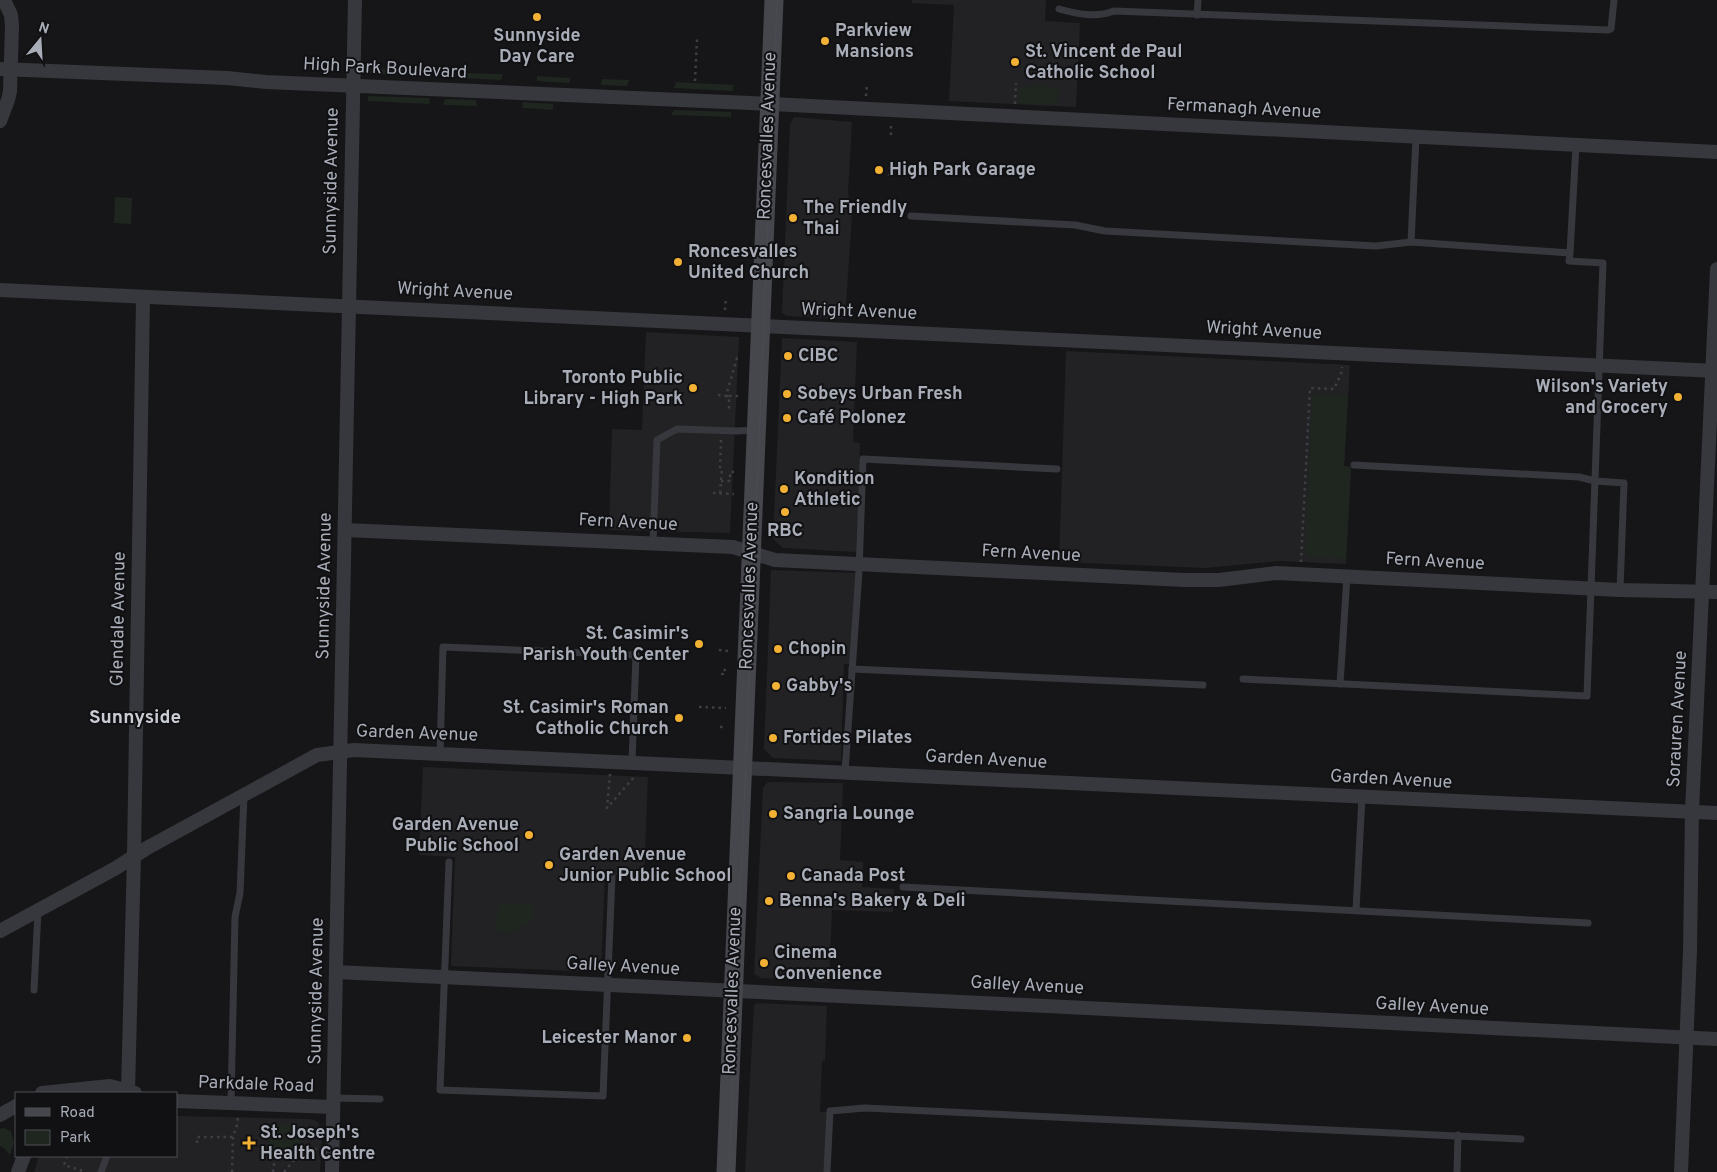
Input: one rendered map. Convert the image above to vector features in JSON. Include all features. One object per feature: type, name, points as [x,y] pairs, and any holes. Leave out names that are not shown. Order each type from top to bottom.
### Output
[{"type":"street","points":[[0,121],[8,100],[5,69],[12,26],[4,0]]},
{"type":"street","name":"Sunnyside Avenue","points":[[332,1172],[354,0]]},
{"type":"street","name":"Roncesvalles Avenue","points":[[726,1172],[774,0]]},
{"type":"street","name":"High Park Boulevard","points":[[5,69],[769,104]]},
{"type":"street","name":"Fermanagh Avenue","points":[[769,104],[1717,152]]},
{"type":"street","name":"Sorauren Avenue","points":[[1681,1172],[1690,951],[1692,811],[1715,371],[1717,269]]},
{"type":"street","name":"Wright Avenue","points":[[0,290],[1715,371]]},
{"type":"street","name":"Glendale Avenue","points":[[130,1092],[143,298]]},
{"type":"street","name":"Fern Avenue","points":[[345,530],[733,547],[775,560],[1184,580],[1219,580],[1276,573],[1620,590],[1717,592]]},
{"type":"street","name":"Garden Avenue","points":[[0,932],[116,868],[134,855],[317,755],[340,750],[636,766],[845,772],[1717,813]]},
{"type":"street","name":"Galley Avenue","points":[[336,972],[1717,1039]]},
{"type":"street","points":[[52,1092],[110,1086],[127,1092]]},
{"type":"street","name":"Parkdale Road","points":[[178,1101],[334,1102]]},
{"type":"street","points":[[18,1172],[24,1157]]},
{"type":"lane","points":[[1197,15],[1198,0]]},
{"type":"lane","points":[[1059,9],[1076,14],[1103,15],[1114,12],[1608,30],[1611,29],[1613,24],[1614,0]]},
{"type":"lane","points":[[1411,242],[1416,136]]},
{"type":"lane","points":[[1243,679],[1587,696],[1603,264],[1569,261],[1576,145]]},
{"type":"lane","points":[[911,216],[1075,225],[1105,231],[1376,246],[1411,242],[1570,253]]},
{"type":"lane","points":[[653,543],[657,440],[677,429],[757,430]]},
{"type":"lane","points":[[845,772],[859,563],[863,459],[1057,469]]},
{"type":"lane","points":[[1354,465],[1579,477],[1595,481],[1624,483],[1620,590]]},
{"type":"lane","points":[[1340,684],[1347,576]]},
{"type":"lane","points":[[440,754],[443,646],[636,655],[636,766]]},
{"type":"lane","points":[[852,669],[1203,685]]},
{"type":"lane","points":[[231,1102],[235,917],[240,893],[244,795]]},
{"type":"lane","points":[[1356,910],[1362,797]]},
{"type":"lane","points":[[450,862],[440,1090],[603,1096],[612,876]]},
{"type":"lane","points":[[903,887],[1588,922]]},
{"type":"lane","points":[[34,990],[38,911]]},
{"type":"lane","points":[[334,1102],[380,1099]]},
{"type":"lane","points":[[827,1172],[830,1111],[865,1108],[1521,1139]]},
{"type":"lane","points":[[1456,1172],[1458,1135]]},
{"type":"lane","points":[[101,1172],[107,1157]]},
{"type":"path","points":[[695,81],[698,39]]},
{"type":"path","points":[[1015,108],[1016,83]]},
{"type":"path","points":[[866,100],[867,84]]},
{"type":"path","points":[[891,135],[892,122]]},
{"type":"path","points":[[889,176],[890,162]]},
{"type":"path","points":[[725,315],[726,297]]},
{"type":"path","points":[[729,412],[728,396],[737,358],[740,358]]},
{"type":"path","points":[[1301,565],[1310,388],[1334,389],[1341,374],[1342,363]]},
{"type":"path","points":[[718,395],[739,396]]},
{"type":"path","points":[[720,493],[722,468],[720,466],[721,431]]},
{"type":"path","points":[[721,480],[730,481],[730,472],[735,472]]},
{"type":"path","points":[[714,493],[734,494]]},
{"type":"path","points":[[720,650],[728,651]]},
{"type":"path","points":[[720,674],[723,674],[723,670],[728,670]]},
{"type":"path","points":[[699,707],[726,708]]},
{"type":"path","points":[[720,727],[725,727]]},
{"type":"path","points":[[610,770],[606,808],[636,766]]},
{"type":"path","points":[[232,1172],[233,1137],[238,1116]]},
{"type":"path","points":[[197,1143],[197,1137],[233,1137]]},
{"type":"path","points":[[273,1172],[276,1147]]},
{"type":"path","points":[[284,1172],[303,1151],[323,1149]]},
{"type":"path","points":[[67,1157],[64,1165],[86,1172]]},
{"type":"shaded area","name":"St. Vincent de Paul Catholic School","points":[[912,0],[1046,0],[1045,21],[1080,23],[1076,107],[949,101],[954,5],[912,3]]},
{"type":"shaded area","points":[[794,117],[852,122],[848,192],[852,215],[845,319],[787,316],[782,313],[790,124]]},
{"type":"shaded area","points":[[646,332],[739,337],[730,533],[609,530],[612,429],[642,430]]},
{"type":"shaded area","points":[[782,338],[857,342],[853,442],[860,443],[856,552],[783,548],[773,539]]},
{"type":"shaded area","points":[[1066,351],[1350,365],[1344,466],[1351,467],[1346,564],[1279,561],[1205,568],[1059,562]]},
{"type":"shaded area","points":[[771,570],[856,573],[850,664],[844,664],[841,761],[773,758],[764,749]]},
{"type":"shaded area","name":"Garden Avenue Junior Public School","points":[[423,767],[648,777],[644,876],[605,874],[601,972],[451,966],[455,857],[419,855]]},
{"type":"shaded area","points":[[768,782],[843,783],[840,860],[863,862],[862,887],[894,889],[893,912],[832,910],[829,982],[761,978],[754,974],[763,788]]},
{"type":"shaded area","points":[[758,1003],[827,1006],[825,1060],[822,1061],[820,1112],[828,1112],[824,1172],[745,1172],[754,1005]]},
{"type":"shaded area","name":"St. Joseph's Health Centre","points":[[178,1116],[309,1119],[318,1122],[322,1131],[320,1172],[34,1172],[39,1157],[178,1157]]},
{"type":"green space","points":[[370,68],[421,71],[418,76],[370,74]]},
{"type":"green space","points":[[461,73],[503,74],[501,80],[463,78]]},
{"type":"green space","points":[[537,76],[570,78],[570,83],[537,81]]},
{"type":"green space","points":[[602,79],[629,80],[627,86],[601,85]]},
{"type":"green space","points":[[676,82],[733,85],[733,91],[674,88]]},
{"type":"green space","points":[[1036,85],[1048,88],[1058,87],[1057,104],[1018,103],[1018,89]]},
{"type":"green space","points":[[368,96],[429,98],[430,104],[368,101]]},
{"type":"green space","points":[[445,99],[476,100],[477,106],[443,105]]},
{"type":"green space","points":[[523,102],[553,104],[553,110],[522,108]]},
{"type":"green space","points":[[674,110],[731,112],[731,117],[671,115]]},
{"type":"green space","points":[[115,197],[132,198],[131,224],[114,223]]},
{"type":"green space","points":[[1312,395],[1348,396],[1344,466],[1351,467],[1346,559],[1309,557],[1305,554]]},
{"type":"green space","points":[[498,903],[534,904],[533,920],[513,932],[496,932]]},
{"type":"green space","points":[[273,1124],[305,1125],[302,1140],[294,1147],[267,1148]]},
{"type":"green space","points":[[3,1128],[11,1131],[14,1143],[10,1155],[0,1146],[0,1129]]},
{"type":"tram line","points":[[729,1172],[777,0]]},
{"type":"tram line","points":[[761,227],[766,100]]},
{"type":"tram line","points":[[729,992],[731,952]]},
{"type":"place","name":"Sunnyside Day Care","points":[[537,17]]},
{"type":"place","name":"Parkview Mansions","points":[[825,41]]},
{"type":"place","name":"St. Vincent de Paul Catholic School","points":[[1015,62]]},
{"type":"place","name":"High Park Garage","points":[[879,170]]},
{"type":"place","name":"The Friendly Thai","points":[[793,218]]},
{"type":"place","name":"Roncesvalles United Church","points":[[678,262]]},
{"type":"place","name":"CIBC","points":[[788,356]]},
{"type":"place","name":"Toronto Public Library - High Park","points":[[693,388]]},
{"type":"place","name":"Sobeys Urban Fresh","points":[[787,394]]},
{"type":"place","name":"Wilson's Variety and Grocery","points":[[1678,397]]},
{"type":"place","name":"Café Polonez","points":[[787,418]]},
{"type":"place","name":"Kondition Athletic","points":[[784,489]]},
{"type":"place","name":"RBC","points":[[785,512]]},
{"type":"place","name":"St. Casimir's Parish Youth Center","points":[[699,644]]},
{"type":"place","name":"Chopin","points":[[778,649]]},
{"type":"place","name":"Gabby's","points":[[776,686]]},
{"type":"place","name":"St. Casimir's Roman Catholic Church","points":[[679,718]]},
{"type":"place","name":"Fortides Pilates","points":[[773,738]]},
{"type":"place","name":"Sangria Lounge","points":[[773,814]]},
{"type":"place","name":"Garden Avenue Public School","points":[[529,835]]},
{"type":"place","name":"Garden Avenue Junior Public School","points":[[549,865]]},
{"type":"place","name":"Canada Post","points":[[791,876]]},
{"type":"place","name":"Benna's Bakery & Deli","points":[[769,901]]},
{"type":"place","name":"Cinema Convenience","points":[[764,963]]},
{"type":"place","name":"Leicester Manor","points":[[687,1038]]},
{"type":"place","name":"St. Joseph's Health Centre","points":[[249,1143]]},
{"type":"district","name":"Sunnyside","points":[[135,718]]}]
